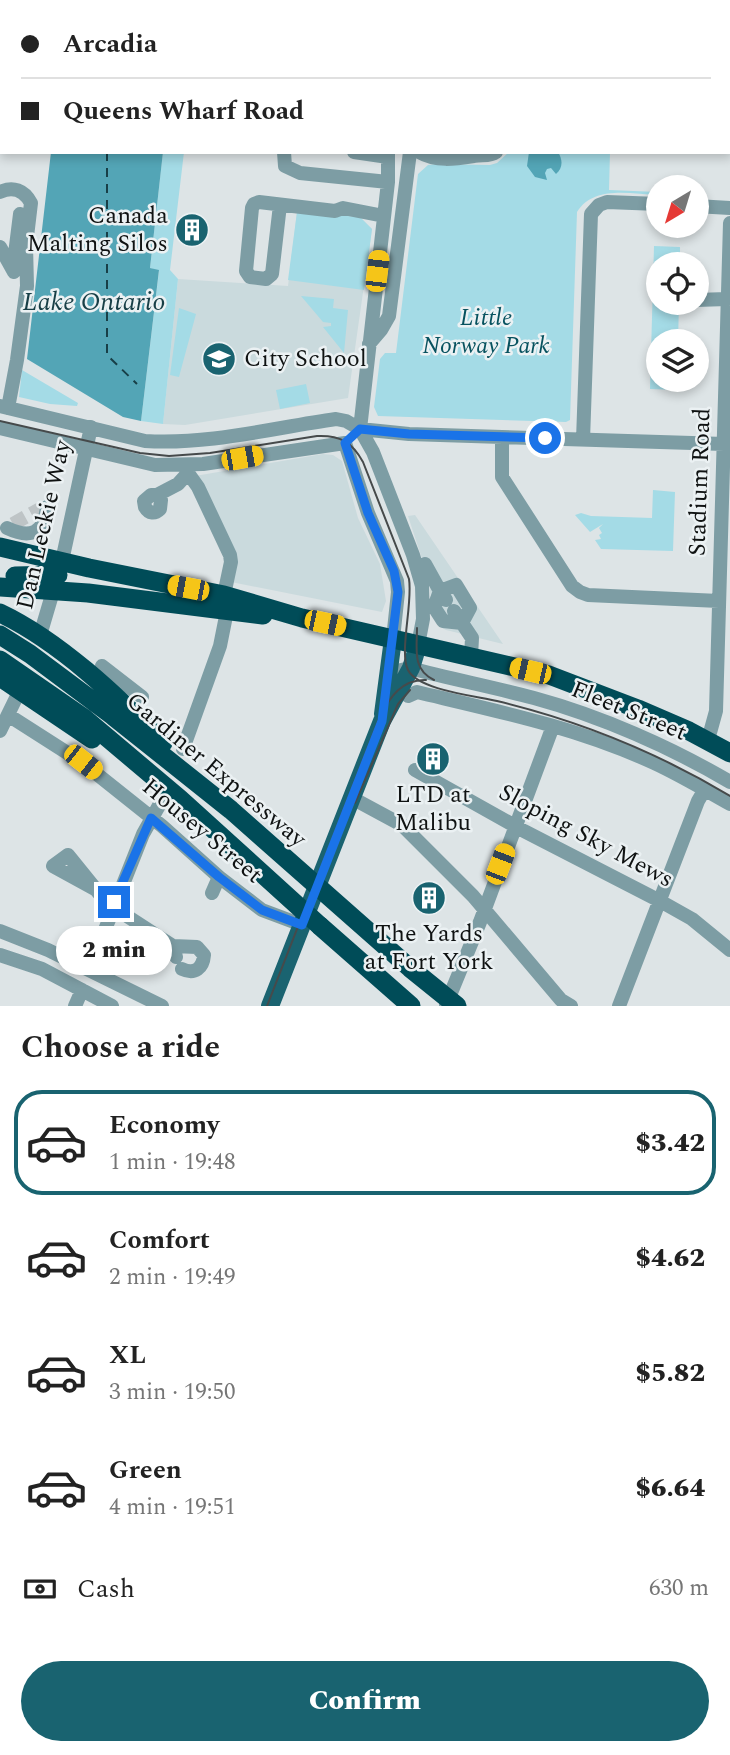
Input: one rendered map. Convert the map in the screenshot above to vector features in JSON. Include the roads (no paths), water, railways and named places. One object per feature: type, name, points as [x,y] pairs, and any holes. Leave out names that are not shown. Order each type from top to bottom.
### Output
[{"type":"highway","points":[[0,547],[58,575]]},
{"type":"highway","points":[[0,587],[89,568],[225,603]]},
{"type":"highway","points":[[0,577],[58,575],[225,603],[549,675],[708,740],[730,753]]},
{"type":"highway","points":[[0,613],[32,630],[87,673],[150,729],[231,810]]},
{"type":"highway","name":"Gardiner Expressway","points":[[0,635],[103,708],[231,810],[457,1006]]},
{"type":"highway","name":"Gardiner Expressway","points":[[0,660],[85,718],[171,801],[411,1006]]},
{"type":"highway","points":[[0,677],[171,801]]},
{"type":"main road","points":[[382,721],[393,639]]},
{"type":"main road","points":[[270,1006],[382,721],[411,668],[418,645]]},
{"type":"street","points":[[284,154],[285,166],[300,173],[388,182]]},
{"type":"street","points":[[370,154],[388,156],[393,160],[410,154]]},
{"type":"street","points":[[369,344],[389,316],[415,154]]},
{"type":"street","points":[[420,154],[429,158],[463,159],[469,154]]},
{"type":"street","points":[[388,156],[388,182],[360,429],[414,542],[423,619],[418,645]]},
{"type":"street","points":[[0,192],[6,189],[17,190],[24,193],[30,204],[25,299],[18,360],[4,407],[145,441],[194,442],[336,419],[360,429],[409,434],[724,444]]},
{"type":"street","points":[[17,190],[5,245],[25,299]]},
{"type":"street","points":[[280,205],[272,274],[266,279],[250,277],[246,271],[254,204],[259,202],[335,211],[341,215],[360,217],[363,214],[384,216]]},
{"type":"street","points":[[583,440],[592,214],[599,205],[607,202],[646,204]]},
{"type":"street","points":[[13,270],[21,205]]},
{"type":"street","points":[[709,207],[730,208]]},
{"type":"street","name":"Stadium Road","points":[[708,740],[716,711],[719,601],[725,581],[724,444],[728,386],[730,223]]},
{"type":"street","points":[[709,302],[728,304]]},
{"type":"street","name":"Dan Leckie Way","points":[[41,632],[58,575],[91,427]]},
{"type":"street","points":[[0,429],[155,466],[187,469],[345,443],[360,429]]},
{"type":"street","points":[[502,437],[502,477],[572,586],[587,595],[719,601]]},
{"type":"street","points":[[345,443],[368,513],[397,581],[393,639]]},
{"type":"street","points":[[157,495],[178,484],[187,469]]},
{"type":"street","points":[[183,749],[216,666],[231,562],[198,487],[187,469]]},
{"type":"street","points":[[6,526],[27,535],[42,526],[46,519],[43,508],[55,505],[73,507]]},
{"type":"street","points":[[425,564],[472,638],[471,657]]},
{"type":"street","points":[[420,580],[448,602]]},
{"type":"street","points":[[102,666],[120,686],[142,697]]},
{"type":"street","points":[[387,679],[401,670],[411,668]]},
{"type":"street","name":"Fleet Street","points":[[411,668],[536,698],[588,716],[677,754],[730,782]]},
{"type":"street","name":"Fleet Street","points":[[408,696],[417,692],[553,726],[654,762],[730,804]]},
{"type":"street","points":[[0,731],[18,694]]},
{"type":"street","name":"Housey Street","points":[[8,715],[83,762],[262,910],[302,925]]},
{"type":"street","points":[[445,1006],[485,910],[553,726]]},
{"type":"street","points":[[83,762],[91,745]]},
{"type":"street","name":"Sloping Sky Mews","points":[[415,770],[692,919],[730,950]]},
{"type":"street","points":[[619,1006],[705,789]]},
{"type":"street","points":[[352,797],[402,825],[485,910],[561,1000],[571,1006]]},
{"type":"street","points":[[89,970],[151,818],[171,801]]},
{"type":"street","points":[[212,893],[219,877]]},
{"type":"street","points":[[95,888],[102,897],[177,957]]},
{"type":"street","points":[[0,931],[47,950],[162,1006]]},
{"type":"street","points":[[0,955],[42,969],[112,1006]]},
{"type":"street","points":[[75,1006],[82,990]]},
{"type":"water","name":"Lake Ontario","points":[[51,154],[163,154],[150,268],[159,270],[141,421],[123,417],[27,359]]},
{"type":"water","points":[[529,154],[559,154],[561,161],[561,167],[556,174],[551,168],[547,169],[547,180],[535,177],[527,166]]},
{"type":"tunnel","points":[[13,524],[40,509]]},
{"type":"tram line","points":[[0,421],[140,453],[169,456],[210,453],[317,436],[344,441],[363,462],[409,579],[405,652],[408,670],[414,677],[435,687],[528,709],[588,728],[674,765],[730,796]]},
{"type":"tram line","points":[[417,628],[419,665],[422,671],[434,680]]},
{"type":"tram line","points":[[267,1006],[380,716],[398,690],[418,680],[426,680]]},
{"type":"tram line","points":[[355,803],[398,704],[410,690]]},
{"type":"place","name":"Canada Malting Silos","points":[[192,230]]},
{"type":"place","name":"City School","points":[[219,359]]},
{"type":"place","name":"LTD at Malibu","points":[[433,759]]},
{"type":"place","name":"The Yards at Fort York","points":[[429,898]]},
{"type":"park label","name":"Little Norway Park","points":[[486,332]]}]
